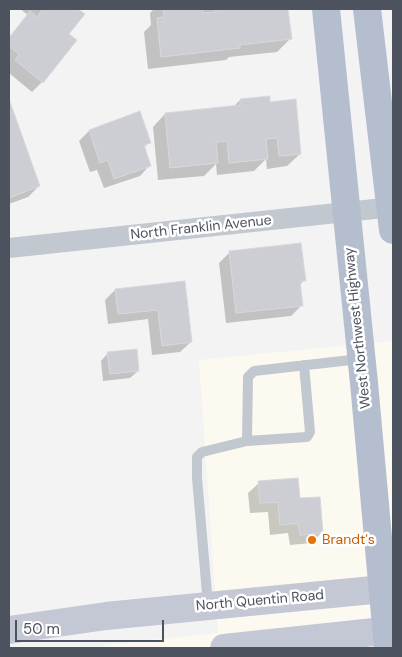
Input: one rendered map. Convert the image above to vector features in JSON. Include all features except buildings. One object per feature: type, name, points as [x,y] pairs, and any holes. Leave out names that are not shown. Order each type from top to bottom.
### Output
[{"type":"main road","name":"West Northwest Highway","points":[[326,9],[361,358],[388,588],[389,636]]},
{"type":"main road","points":[[367,9],[392,214]]},
{"type":"main road","name":"North Quentin Road","points":[[9,630],[106,616],[388,588]]},
{"type":"main road","points":[[224,648],[389,636]]},
{"type":"street","name":"North Franklin Avenue","points":[[9,248],[346,212],[392,214]]},
{"type":"lane","points":[[246,441],[248,377],[254,371],[361,358]]},
{"type":"lane","points":[[208,605],[197,478],[197,457],[202,452],[246,441],[307,437],[310,432],[304,365]]},
{"type":"shaded area","points":[[393,341],[393,648],[104,648],[103,645],[218,633],[199,360]]},
{"type":"place","name":"Brandt's","points":[[312,540]]}]
